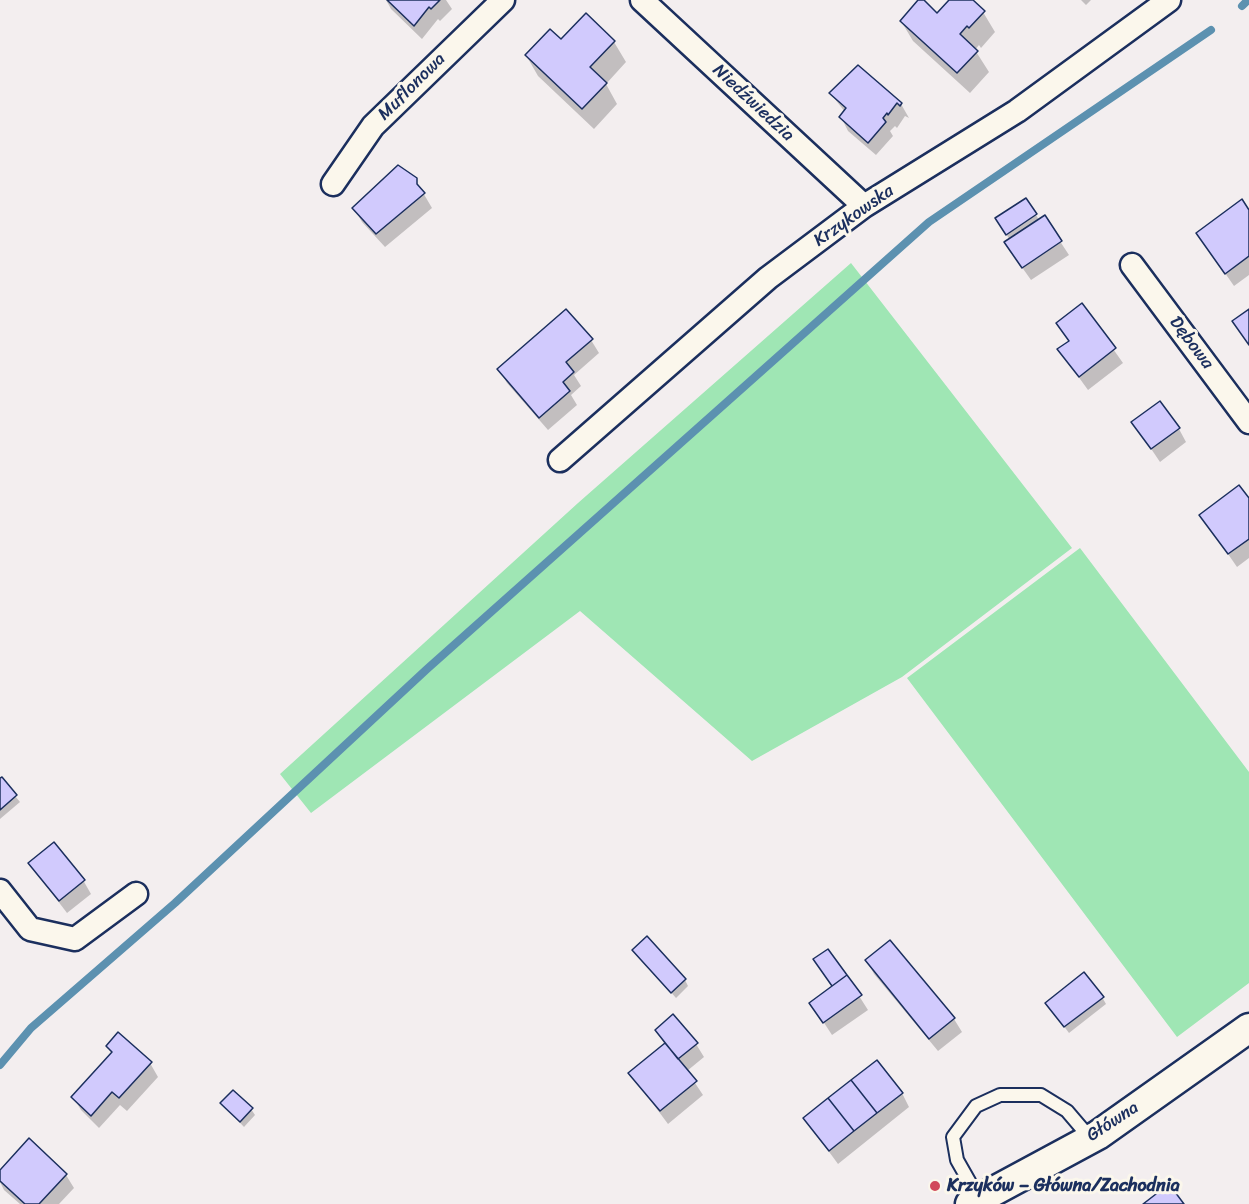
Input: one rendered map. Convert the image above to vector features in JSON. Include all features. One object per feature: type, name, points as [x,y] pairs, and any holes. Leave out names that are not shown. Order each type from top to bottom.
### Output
[{"type":"street","name":"Muflonowa","points":[[333,184],[374,126],[503,0]]},
{"type":"street","name":"Niedźwiedzia","points":[[642,0],[864,206]]},
{"type":"street","name":"Krzykowska","points":[[561,459],[768,278],[864,206],[1017,111],[1169,0]]},
{"type":"street","name":"Dębowa","points":[[1132,265],[1249,422]]},
{"type":"street","points":[[0,891],[30,929],[75,939],[136,894]]},
{"type":"street","name":"Główna","points":[[977,1202],[1090,1138],[1249,1028]]},
{"type":"lane","points":[[977,1202],[957,1160],[953,1137],[976,1106],[1000,1095],[1041,1095],[1067,1111],[1090,1138]]},
{"type":"green space","points":[[851,263],[1072,548],[902,677],[752,761],[580,611],[311,813],[280,774],[578,503]]},
{"type":"green space","points":[[1080,548],[1249,772],[1249,983],[1177,1037],[907,678]]},
{"type":"building","points":[[387,0],[440,0],[431,9],[429,7],[414,26]]},
{"type":"building","points":[[918,0],[924,0],[937,13],[949,0],[973,0],[985,11],[960,34],[978,51],[957,73],[900,21]]},
{"type":"building","points":[[586,13],[615,41],[590,67],[607,83],[582,109],[525,55],[550,29],[561,39]]},
{"type":"building","points":[[858,65],[902,103],[900,106],[897,103],[888,115],[887,113],[883,118],[886,122],[868,143],[839,117],[846,108],[829,93]]},
{"type":"building","points":[[398,165],[417,178],[417,184],[425,193],[376,234],[352,208]]},
{"type":"building","points":[[1026,198],[1037,214],[1006,235],[995,218]]},
{"type":"building","points":[[1242,199],[1249,210],[1249,256],[1225,274],[1196,233]]},
{"type":"building","points":[[1045,215],[1062,241],[1022,268],[1004,242]]},
{"type":"building","points":[[1082,303],[1116,348],[1079,377],[1057,349],[1069,341],[1056,323]]},
{"type":"building","points":[[566,309],[593,339],[566,362],[574,372],[563,382],[570,391],[539,418],[497,369]]},
{"type":"building","points":[[1249,309],[1249,345],[1232,321]]},
{"type":"building","points":[[1160,401],[1180,428],[1151,449],[1131,422]]},
{"type":"building","points":[[1239,485],[1249,498],[1249,539],[1228,554],[1199,515]]},
{"type":"building","points":[[2,777],[17,795],[0,810],[0,778]]},
{"type":"building","points":[[54,842],[85,880],[59,901],[28,863]]},
{"type":"building","points":[[647,936],[686,979],[671,993],[632,950]]},
{"type":"building","points":[[890,940],[955,1018],[929,1039],[865,960]]},
{"type":"building","points":[[828,949],[847,975],[832,986],[813,959]]},
{"type":"building","points":[[1084,972],[1104,997],[1064,1027],[1045,1003]]},
{"type":"building","points":[[847,975],[862,995],[823,1023],[809,1003]]},
{"type":"building","points":[[673,1014],[698,1043],[678,1059],[655,1030]]},
{"type":"building","points":[[118,1032],[152,1062],[119,1098],[112,1092],[91,1116],[71,1097],[112,1052],[106,1046]]},
{"type":"building","points":[[665,1043],[697,1081],[660,1111],[628,1073]]},
{"type":"building","points":[[877,1060],[903,1093],[877,1113],[851,1080]]},
{"type":"building","points":[[851,1080],[877,1113],[854,1131],[828,1098]]},
{"type":"building","points":[[233,1090],[253,1108],[240,1122],[220,1103]]},
{"type":"building","points":[[828,1098],[854,1131],[829,1151],[803,1118]]},
{"type":"building","points":[[29,1138],[67,1174],[39,1204],[25,1204],[0,1181],[0,1170]]},
{"type":"building","points":[[1169,1184],[1184,1204],[1143,1204]]},
{"type":"waterway","points":[[1242,6],[1248,0]]},
{"type":"waterway","points":[[0,1065],[31,1028],[175,903],[427,669],[929,222],[1211,30]]},
{"type":"place","name":"Krzyków – Główna/Zachodnia","points":[[935,1186]]}]
